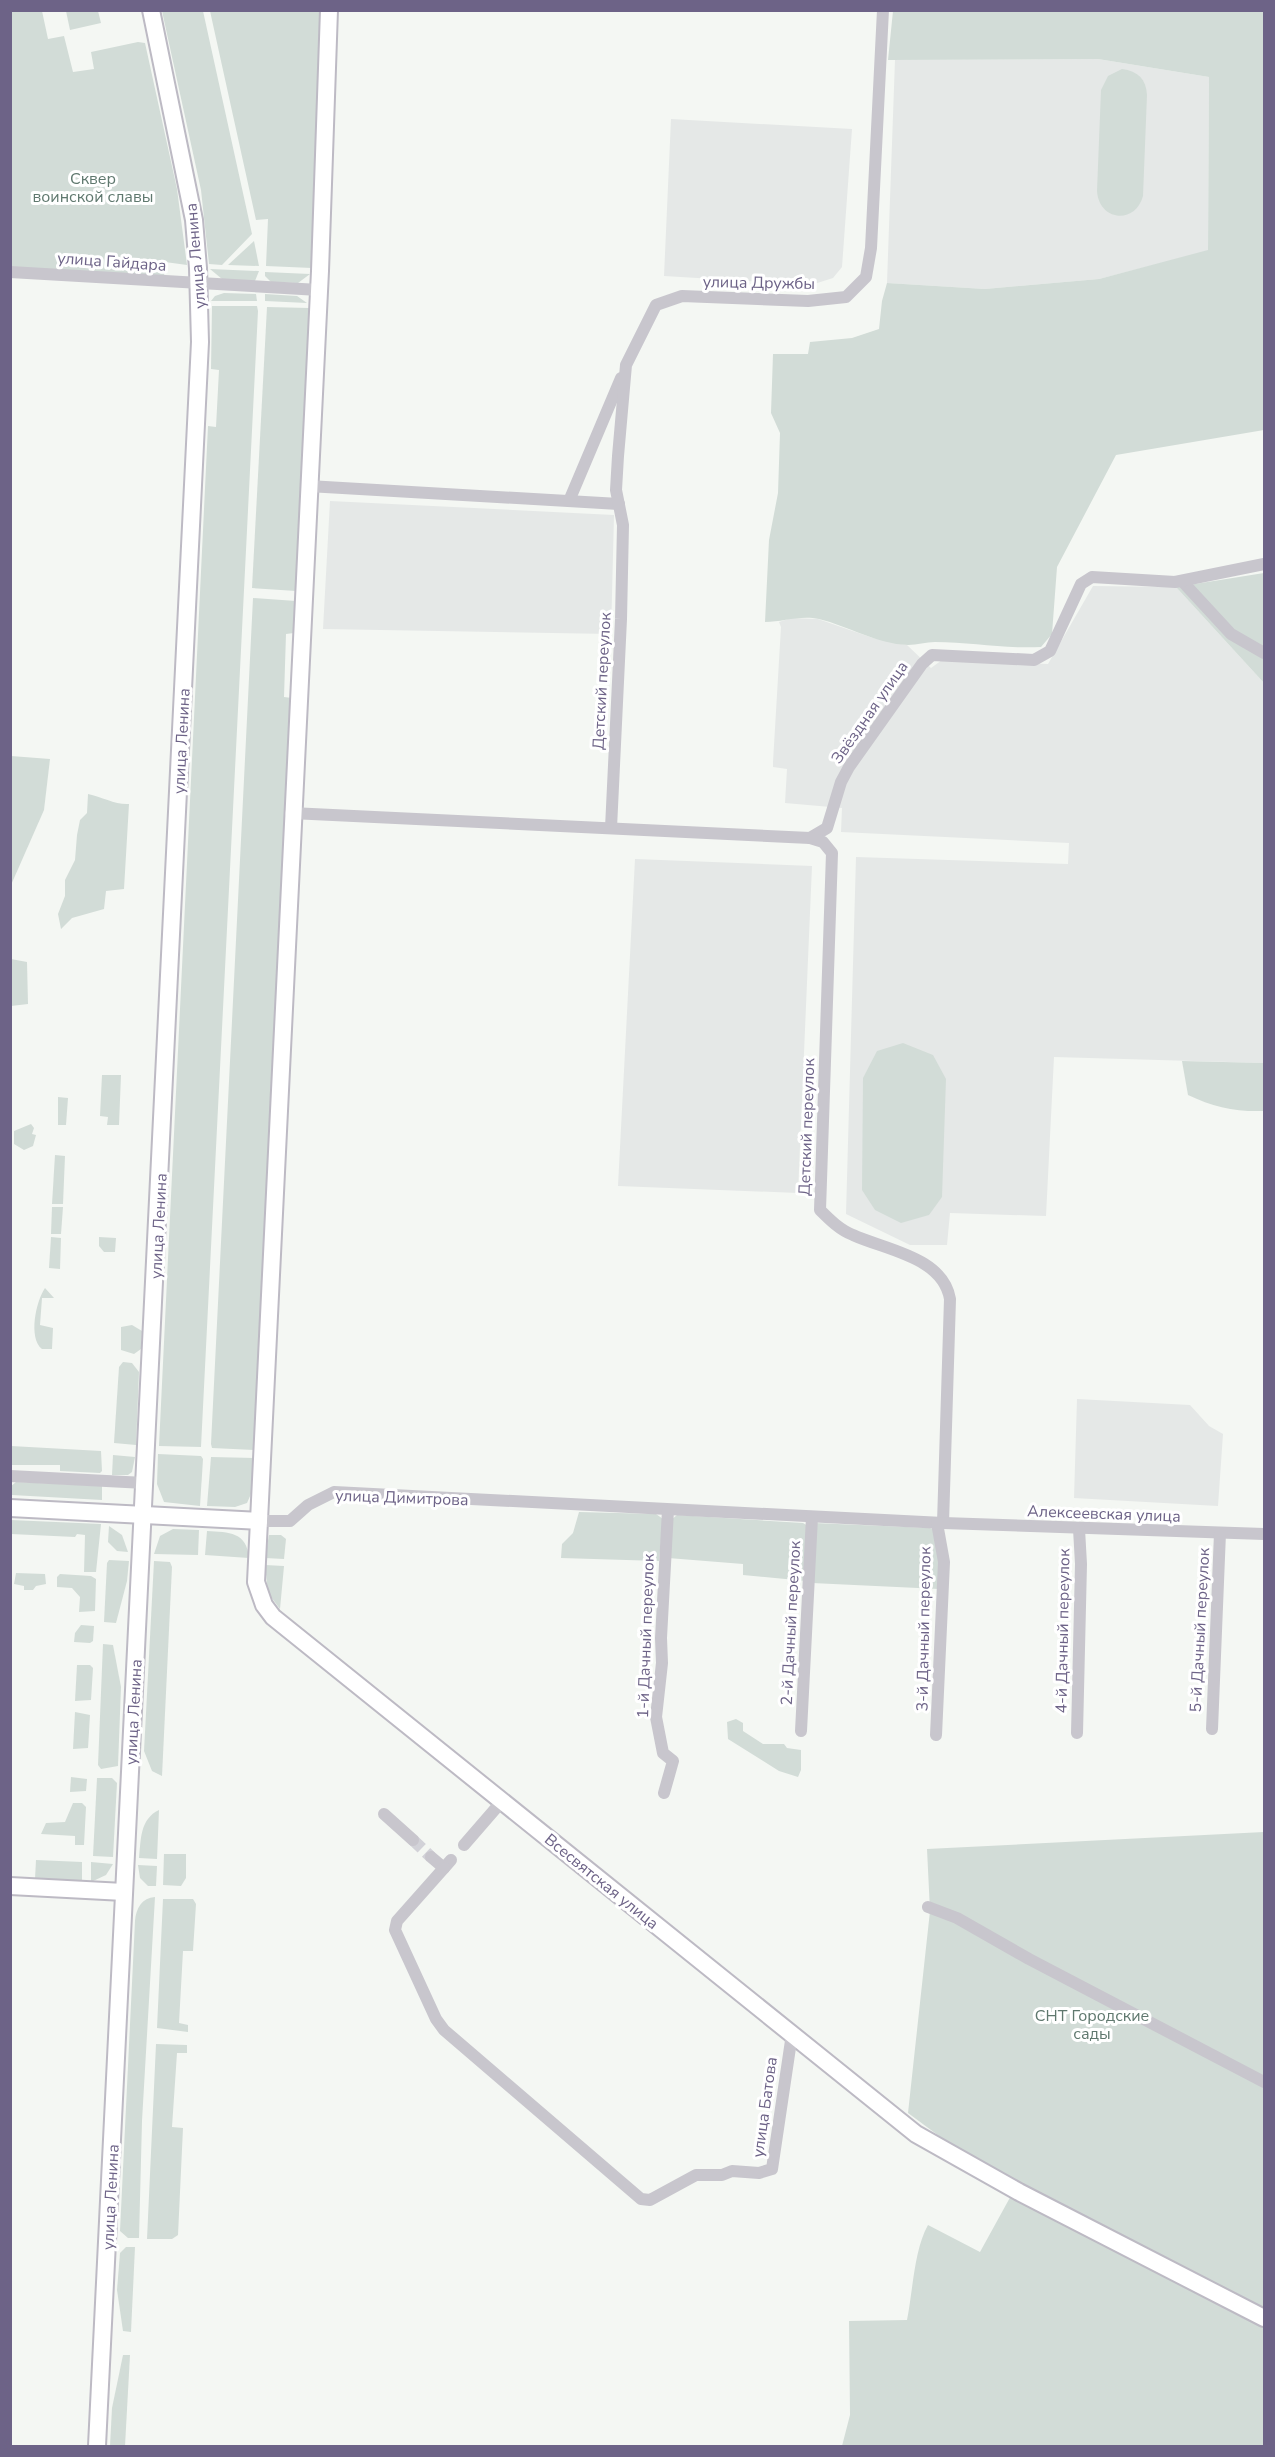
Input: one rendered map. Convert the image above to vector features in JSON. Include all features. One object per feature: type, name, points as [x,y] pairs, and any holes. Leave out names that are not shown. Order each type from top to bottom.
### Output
[{"type":"street","name":"улица Ленина","points":[[97,2446],[199,381],[199,284],[190,194],[151,10]]},
{"type":"street","name":"Всесвятская улица","points":[[329,10],[319,290],[291,813],[255,1582],[264,1605],[273,1617],[916,2134],[1019,2192],[1264,2318]]},
{"type":"street","name":"улица Дружбы","points":[[619,504],[616,490],[626,365],[656,305],[682,296],[808,301],[846,297],[866,277],[871,248],[883,10]]},
{"type":"street","name":"улица Гайдара","points":[[10,272],[319,290]]},
{"type":"street","points":[[569,501],[626,365]]},
{"type":"street","points":[[308,486],[619,504]]},
{"type":"street","name":"Детский переулок","points":[[611,828],[621,619],[623,525],[619,504]]},
{"type":"street","name":"Звёздная улица","points":[[810,837],[827,828],[841,782],[849,767],[922,664],[932,655],[1034,660],[1050,651],[1081,584],[1092,577],[1127,581],[1182,581],[1264,564]]},
{"type":"street","points":[[1182,581],[1231,634],[1264,653]]},
{"type":"street","points":[[291,813],[810,837]]},
{"type":"street","name":"Детский переулок","points":[[810,837],[823,842],[832,853],[820,1210],[835,1225],[851,1235],[929,1266],[948,1286],[950,1299],[940,1523]]},
{"type":"street","points":[[10,1476],[145,1483]]},
{"type":"street","name":"улица Димитрова","points":[[259,1521],[290,1521],[308,1505],[334,1492],[668,1510]]},
{"type":"street","points":[[10,1508],[259,1521]]},
{"type":"street","points":[[668,1510],[940,1523]]},
{"type":"street","name":"1-й Дачный переулок","points":[[664,1793],[673,1761],[663,1752],[656,1718],[662,1663],[661,1638],[668,1510]]},
{"type":"street","name":"2-й Дачный переулок","points":[[801,1731],[812,1517]]},
{"type":"street","name":"Алексеевская улица","points":[[940,1523],[1264,1534]]},
{"type":"street","name":"3-й Дачный переулок","points":[[936,1735],[944,1562],[940,1523]]},
{"type":"street","name":"4-й Дачный переулок","points":[[1077,1733],[1081,1564],[1079,1529]]},
{"type":"street","name":"5-й Дачный переулок","points":[[1212,1729],[1220,1533]]},
{"type":"street","points":[[464,1845],[503,1800]]},
{"type":"street","points":[[384,1814],[413,1840]]},
{"type":"street","name":"улица Батова","points":[[431,1857],[448,1864],[397,1921],[395,1930],[425,1998],[444,2030],[637,2197],[650,2200],[696,2175],[722,2175],[732,2171],[759,2173],[772,2169],[792,2034]]},
{"type":"street","points":[[10,1886],[124,1892]]},
{"type":"street","points":[[928,1907],[957,1918],[1029,1959],[1264,2082]]},
{"type":"shaded area","points":[[1098,59],[1209,77],[1208,251],[1099,279],[985,289],[887,283],[895,60]]},
{"type":"shaded area","points":[[671,119],[852,129],[842,267],[833,278],[811,285],[664,276]]},
{"type":"shaded area","points":[[330,501],[614,515],[611,634],[323,629]]},
{"type":"shaded area","points":[[1093,586],[1176,587],[1264,683],[1264,1063],[1054,1057],[1046,1216],[950,1213],[947,1245],[910,1245],[846,1214],[856,857],[1068,864],[1069,843],[841,832],[842,808],[785,803],[787,769],[773,767],[781,627],[779,622],[791,618],[818,619],[873,638],[907,645],[931,668],[942,660],[1048,664]]},
{"type":"shaded area","points":[[635,859],[812,866],[798,1193],[618,1186]]},
{"type":"shaded area","points":[[1077,1399],[1190,1405],[1209,1426],[1223,1434],[1218,1506],[1074,1498]]},
{"type":"green space","name":"Сквер воинской славы","points":[[11,11],[42,11],[48,39],[64,36],[73,72],[94,69],[91,52],[138,42],[145,43],[177,189],[187,265],[165,262],[164,277],[11,267]]},
{"type":"green space","points":[[66,11],[98,11],[101,23],[70,30]]},
{"type":"green space","points":[[162,11],[203,11],[252,234],[222,265],[209,264],[201,190]]},
{"type":"green space","points":[[210,11],[323,11],[312,268],[266,266],[268,219],[256,220]]},
{"type":"green space","points":[[893,11],[1264,11],[1264,430],[1116,455],[1057,567],[1052,634],[1041,647],[935,642],[896,644],[819,619],[765,622],[769,540],[778,493],[780,433],[771,413],[773,354],[808,354],[810,342],[852,338],[879,329],[882,301],[887,283],[985,289],[1099,279],[1208,250],[1209,77],[1098,59],[888,60]]},
{"type":"green space","points":[[1122,69],[1137,74],[1143,80],[1147,95],[1143,196],[1133,212],[1118,216],[1104,209],[1097,191],[1101,90],[1108,76]]},
{"type":"green space","points":[[254,241],[259,266],[228,265]]},
{"type":"green space","points":[[210,269],[259,271],[255,281],[222,279]]},
{"type":"green space","points":[[265,272],[310,274],[298,283],[271,282],[265,276]]},
{"type":"green space","points":[[224,293],[256,294],[257,301],[211,301],[215,296]]},
{"type":"green space","points":[[265,294],[297,296],[307,303],[265,301]]},
{"type":"green space","points":[[212,306],[257,306],[258,311],[201,1447],[159,1446],[208,426],[216,427],[219,370],[211,369]]},
{"type":"green space","points":[[267,307],[309,308],[311,317],[296,591],[252,588]]},
{"type":"green space","points":[[1264,573],[1264,683],[1176,587]]},
{"type":"green space","points":[[253,598],[296,601],[294,633],[286,634],[284,697],[292,698],[254,1450],[212,1448],[211,1444]]},
{"type":"green space","points":[[11,756],[50,759],[44,810],[11,885]]},
{"type":"green space","points":[[88,794],[129,804],[124,889],[106,891],[104,909],[72,918],[61,929],[58,914],[65,896],[65,880],[75,860],[80,820],[87,813]]},
{"type":"green space","points":[[11,959],[27,962],[28,1004],[11,1006]]},
{"type":"green space","points":[[903,1043],[933,1055],[946,1079],[942,1197],[929,1215],[901,1223],[875,1210],[862,1190],[863,1078],[877,1051]]},
{"type":"green space","points":[[1182,1061],[1264,1063],[1264,1111],[1225,1108],[1188,1095]]},
{"type":"green space","points":[[102,1075],[121,1075],[119,1125],[107,1125],[108,1117],[100,1116]]},
{"type":"green space","points":[[58,1097],[68,1098],[66,1125],[58,1125]]},
{"type":"green space","points":[[31,1124],[34,1128],[32,1134],[36,1135],[33,1146],[24,1150],[14,1144],[14,1131]]},
{"type":"green space","points":[[55,1155],[65,1156],[63,1204],[52,1204]]},
{"type":"green space","points":[[52,1207],[63,1207],[61,1234],[51,1234]]},
{"type":"green space","points":[[51,1237],[61,1238],[60,1269],[49,1268]]},
{"type":"green space","points":[[99,1237],[116,1238],[115,1252],[104,1252],[99,1246]]},
{"type":"green space","points":[[45,1288],[54,1298],[42,1298],[40,1325],[53,1328],[52,1349],[42,1349],[35,1337],[36,1310]]},
{"type":"green space","points":[[132,1325],[142,1331],[141,1349],[134,1354],[121,1350],[121,1327]]},
{"type":"green space","points":[[123,1362],[132,1363],[139,1372],[136,1445],[114,1443],[119,1367]]},
{"type":"green space","points":[[11,1446],[101,1451],[102,1471],[100,1473],[60,1471],[60,1465],[11,1465]]},
{"type":"green space","points":[[158,1454],[201,1456],[203,1459],[200,1506],[164,1502],[157,1484]]},
{"type":"green space","points":[[113,1455],[135,1457],[132,1472],[128,1475],[112,1475]]},
{"type":"green space","points":[[211,1457],[255,1458],[254,1487],[247,1503],[235,1507],[207,1506]]},
{"type":"green space","points":[[16,1482],[102,1486],[102,1500],[12,1495],[10,1487]]},
{"type":"green space","points":[[579,1512],[656,1514],[663,1519],[659,1561],[561,1558],[562,1544],[573,1533]]},
{"type":"green space","points":[[677,1515],[803,1523],[808,1526],[806,1581],[743,1575],[743,1564],[668,1558],[671,1520]]},
{"type":"green space","points":[[11,1520],[101,1524],[96,1572],[84,1572],[85,1535],[77,1534],[75,1537],[11,1534]]},
{"type":"green space","points":[[814,1523],[935,1530],[939,1541],[939,1589],[812,1583]]},
{"type":"green space","points":[[109,1526],[122,1535],[128,1552],[117,1551],[108,1542]]},
{"type":"green space","points":[[173,1529],[199,1530],[198,1555],[154,1554],[160,1536]]},
{"type":"green space","points":[[207,1531],[229,1533],[241,1538],[248,1549],[249,1558],[205,1555]]},
{"type":"green space","points":[[269,1535],[281,1535],[286,1539],[284,1559],[265,1558]]},
{"type":"green space","points":[[109,1560],[129,1561],[127,1581],[116,1623],[104,1622]]},
{"type":"green space","points":[[154,1561],[170,1562],[172,1567],[162,1776],[152,1771],[144,1751]]},
{"type":"green space","points":[[265,1565],[284,1566],[280,1609],[268,1593]]},
{"type":"green space","points":[[16,1573],[45,1574],[46,1584],[36,1586],[33,1590],[24,1590],[24,1586],[14,1584]]},
{"type":"green space","points":[[60,1574],[91,1576],[96,1579],[95,1611],[79,1612],[80,1597],[72,1588],[57,1587],[57,1577]]},
{"type":"green space","points":[[81,1625],[94,1626],[93,1641],[90,1643],[74,1642],[75,1633]]},
{"type":"green space","points":[[103,1644],[113,1645],[121,1687],[118,1766],[101,1769],[98,1765]]},
{"type":"green space","points":[[77,1665],[90,1665],[93,1668],[91,1700],[75,1701]]},
{"type":"green space","points":[[75,1712],[90,1715],[88,1748],[73,1749]]},
{"type":"green space","points":[[736,1719],[743,1723],[743,1731],[763,1744],[784,1744],[787,1748],[801,1750],[801,1770],[798,1777],[779,1771],[728,1739],[727,1722]]},
{"type":"green space","points":[[71,1777],[87,1779],[86,1791],[70,1792]]},
{"type":"green space","points":[[97,1778],[112,1778],[117,1783],[113,1857],[93,1856]]},
{"type":"green space","points":[[73,1803],[82,1803],[86,1807],[84,1845],[75,1845],[75,1836],[41,1834],[46,1823],[65,1822]]},
{"type":"green space","points":[[159,1810],[157,1859],[139,1858],[145,1824]]},
{"type":"green space","name":"СНТ Городские сады","points":[[1264,1832],[1264,2446],[842,2446],[850,2415],[849,2321],[907,2320],[917,2258],[928,2225],[980,2252],[1018,2183],[958,2150],[908,2113],[930,1911],[927,1849]]},
{"type":"green space","points":[[164,1854],[186,1854],[186,1878],[181,1886],[163,1885]]},
{"type":"green space","points":[[36,1860],[82,1862],[82,1882],[35,1879]]},
{"type":"green space","points":[[91,1862],[113,1864],[106,1875],[91,1882]]},
{"type":"green space","points":[[138,1865],[157,1866],[156,1886],[148,1886],[140,1878]]},
{"type":"green space","points":[[155,1897],[142,2121],[139,2238],[128,2238],[120,2231],[135,1921],[140,1904]]},
{"type":"green space","points":[[163,1899],[193,1899],[196,1904],[193,1951],[183,1951],[179,2023],[188,2025],[188,2032],[157,2028]]},
{"type":"green space","points":[[156,2044],[187,2045],[187,2053],[177,2053],[172,2127],[183,2128],[178,2235],[172,2239],[147,2239]]},
{"type":"green space","points":[[126,2247],[135,2247],[131,2332],[123,2331],[117,2290],[120,2253]]},
{"type":"green space","points":[[123,2355],[130,2355],[125,2446],[110,2446],[112,2408]]},
{"type":"tunnel","points":[[413,1840],[431,1857]]}]
